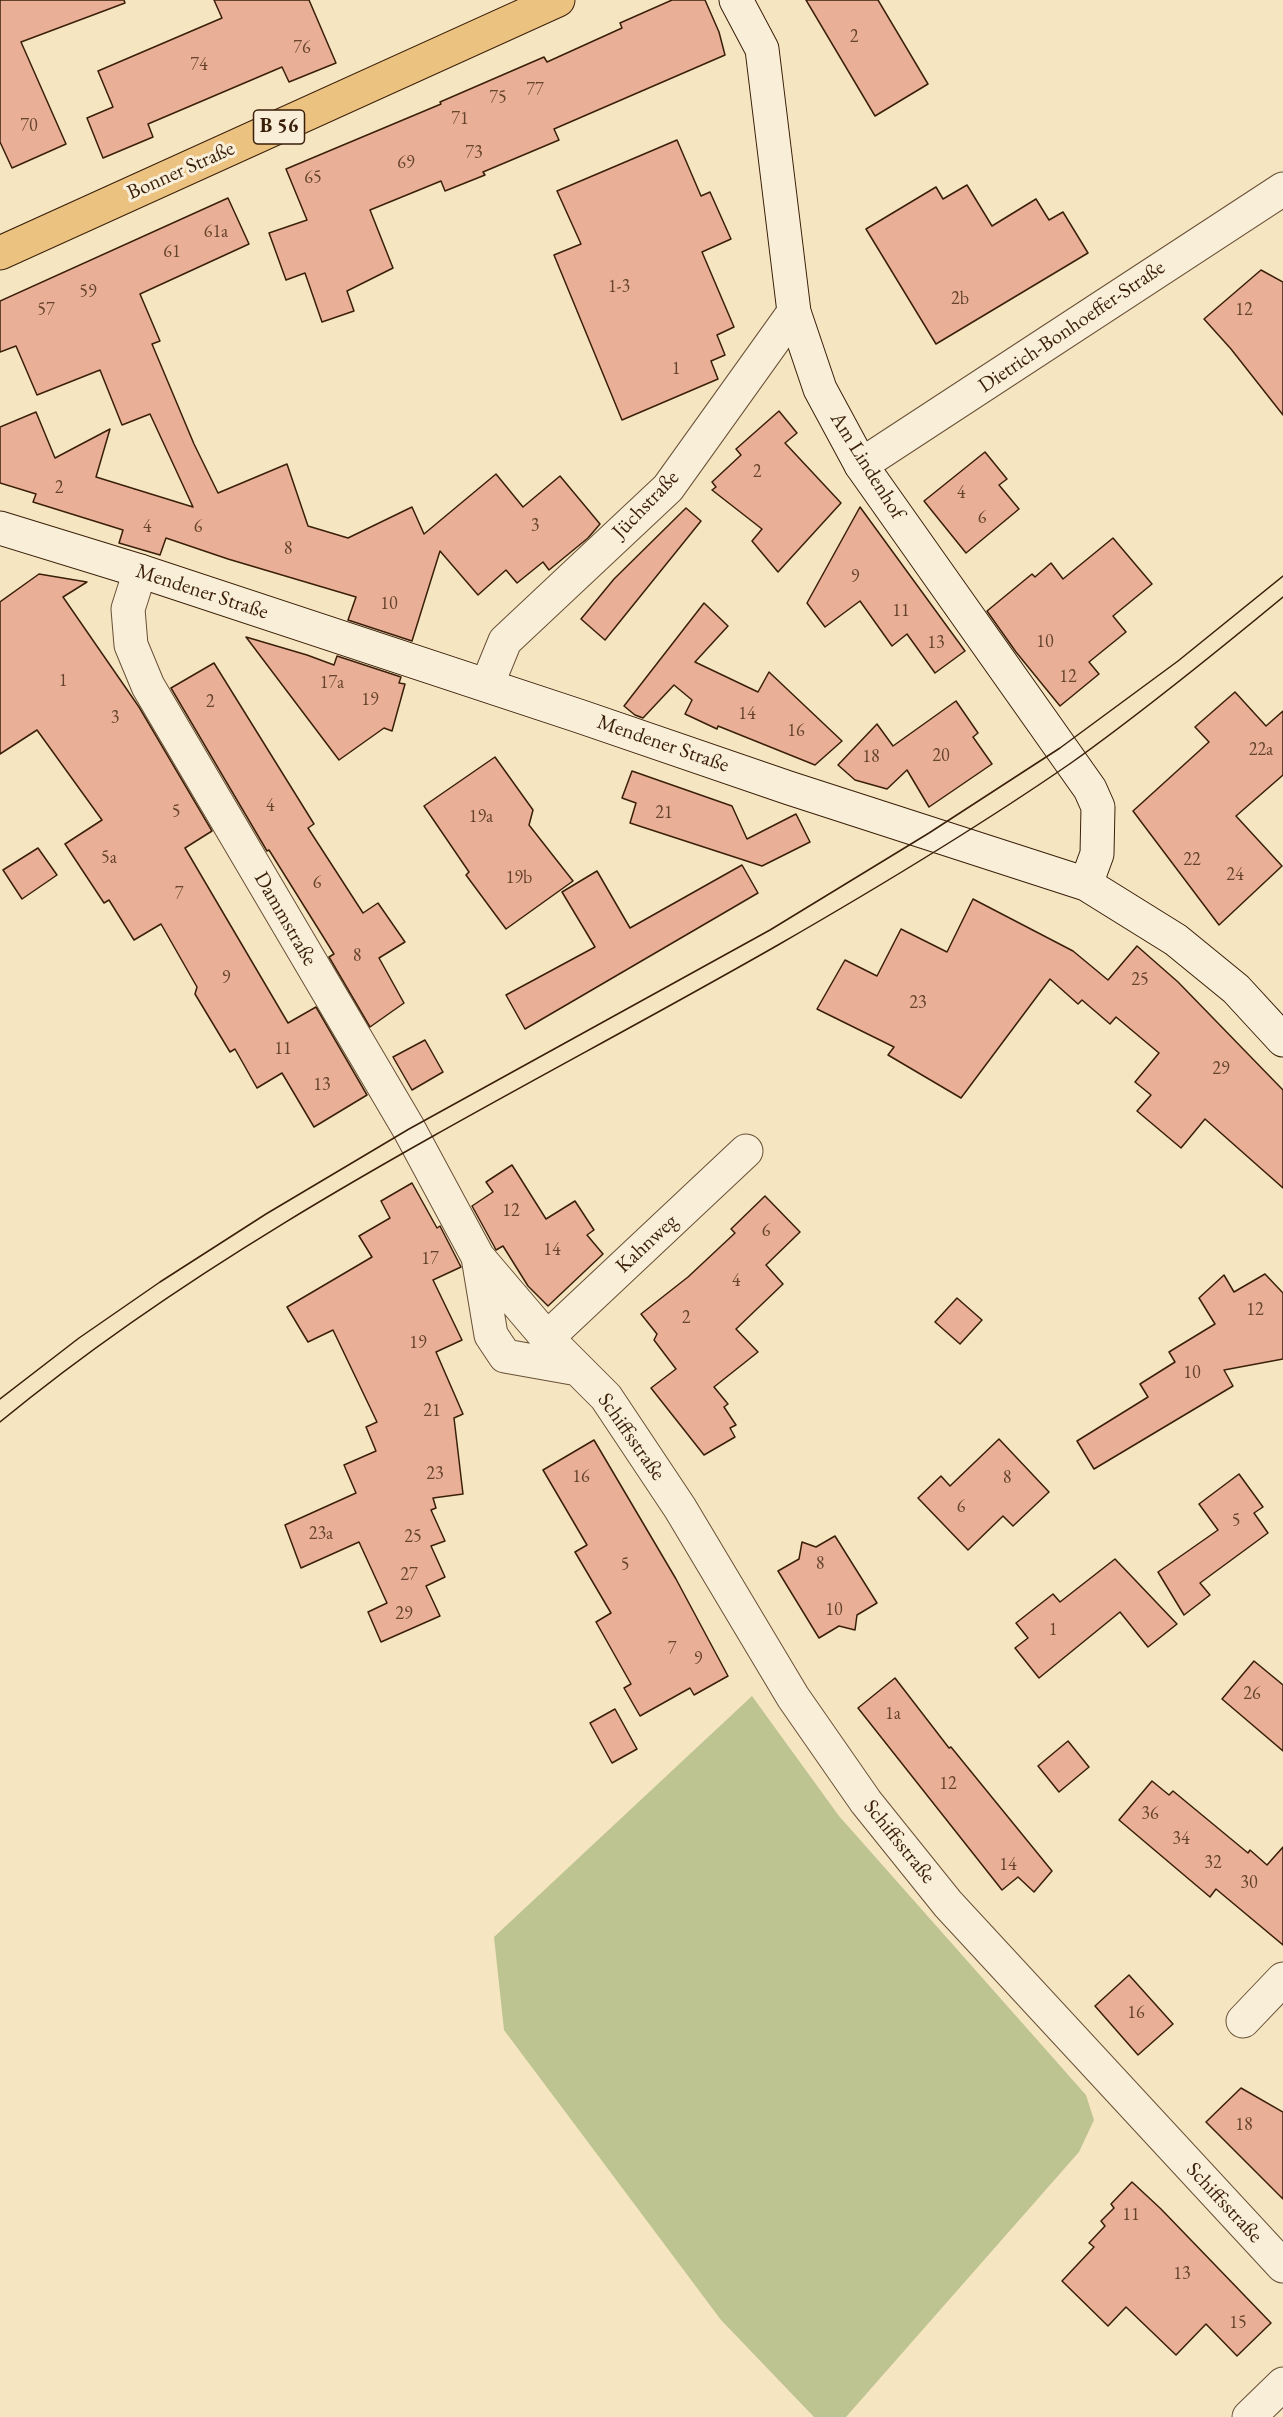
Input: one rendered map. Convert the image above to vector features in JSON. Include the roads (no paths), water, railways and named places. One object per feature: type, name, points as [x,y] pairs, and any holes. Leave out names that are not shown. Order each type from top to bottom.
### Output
[{"type":"main road","name":"Bonner Straße","points":[[0,253],[558,0]]},
{"type":"street","name":"Am Lindenhof","points":[[736,0],[762,49],[794,312],[820,389],[861,465],[1090,789],[1098,807],[1097,854],[1086,884]]},
{"type":"street","name":"Dietrich-Bonhoeffer-Straße","points":[[861,465],[1283,189]]},
{"type":"street","name":"Jüchstraße","points":[[487,686],[505,641],[668,488],[794,312]]},
{"type":"street","name":"Mendener Straße","points":[[0,528],[140,571],[800,792],[1086,884],[1176,940],[1236,989],[1283,1040]]},
{"type":"street","name":"Dammstraße","points":[[140,571],[128,609],[131,645],[148,686],[414,1137],[426,1165],[478,1257],[547,1338]]},
{"type":"street","name":"Kahnweg","points":[[547,1338],[746,1151]]},
{"type":"street","name":"Dammstraße","points":[[478,1257],[491,1335],[505,1356],[578,1369]]},
{"type":"street","name":"Schiffsstraße","points":[[547,1338],[606,1397],[668,1490],[793,1697],[866,1803],[948,1904],[1283,2266]]},
{"type":"street","points":[[1243,2021],[1283,1979]]},
{"type":"street","points":[[1249,2417],[1283,2384]]},
{"type":"tram line","points":[[0,1399],[79,1338],[160,1282],[266,1214],[409,1129],[770,930],[929,833],[1060,748],[1178,661],[1283,576]]},
{"type":"tram line","points":[[0,1422],[90,1352],[184,1287],[280,1226],[378,1167],[778,945],[889,880],[999,811],[1071,763],[1125,723],[1283,597]]}]
